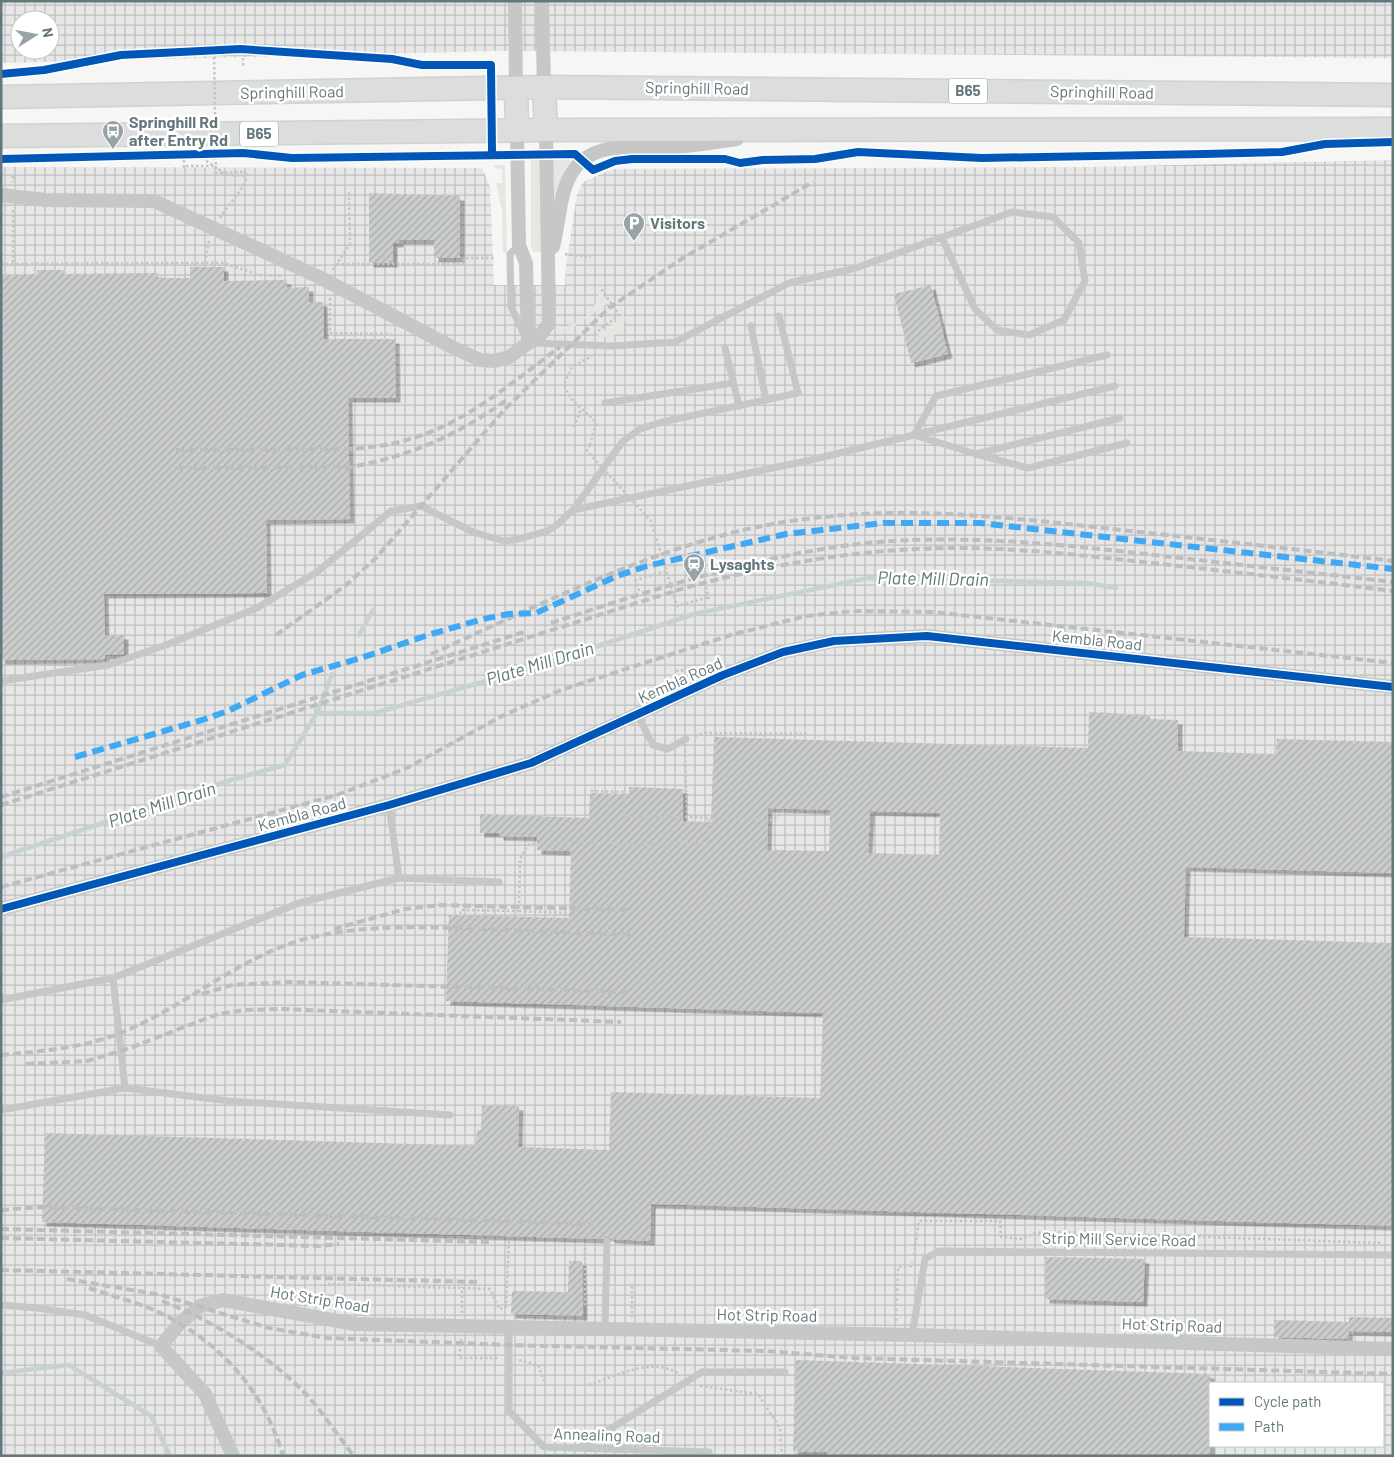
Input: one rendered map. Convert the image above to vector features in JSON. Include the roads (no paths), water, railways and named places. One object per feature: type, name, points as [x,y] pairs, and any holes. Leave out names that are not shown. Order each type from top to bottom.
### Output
[{"type":"main road","name":"Springhill Road","points":[[1,97],[544,87],[1393,95]]},
{"type":"main road","points":[[544,87],[546,130]]},
{"type":"main road","points":[[516,88],[517,131]]},
{"type":"main road","name":"B65","points":[[1,136],[546,130],[1393,129]]},
{"type":"street","points":[[515,1],[516,88]]},
{"type":"street","points":[[542,1],[544,87]]},
{"type":"street","points":[[7,196],[46,200],[154,201],[326,280],[452,347],[480,360],[490,362],[501,360],[528,343],[545,330],[548,325],[546,130]]},
{"type":"street","points":[[548,263],[570,177],[582,160],[591,154],[630,147],[674,147],[794,130]]},
{"type":"street","points":[[517,131],[519,245],[526,263],[528,343]]},
{"type":"street","points":[[526,263],[548,263]]},
{"type":"street","name":"Kembla Road","points":[[1,909],[389,805],[532,763],[722,675],[783,652],[834,640],[894,636],[962,639],[1393,687]]},
{"type":"street","name":"Hot Strip Road","points":[[161,1346],[180,1324],[200,1306],[224,1300],[354,1324],[912,1335],[1393,1349]]},
{"type":"street","points":[[161,1346],[205,1394],[233,1456]]},
{"type":"lane","points":[[519,245],[510,254],[511,307],[528,343],[614,346],[675,342],[789,283],[856,268],[1012,212],[1053,217],[1079,243],[1085,281],[1064,320],[1029,335],[997,330],[975,309],[942,238]]},
{"type":"lane","points":[[1,681],[108,665],[166,645],[257,608],[317,572],[391,511],[421,506],[473,532],[504,541],[547,531],[557,525],[573,510],[615,450],[631,434],[662,422],[798,393],[779,316]]},
{"type":"lane","points":[[750,326],[766,400]]},
{"type":"lane","points":[[725,348],[739,406]]},
{"type":"lane","points":[[914,435],[936,396],[1107,355]]},
{"type":"lane","points":[[605,403],[734,383]]},
{"type":"lane","points":[[573,510],[811,460],[1115,386]]},
{"type":"lane","points":[[976,454],[1120,418]]},
{"type":"lane","points":[[914,435],[1028,468],[1127,443]]},
{"type":"lane","points":[[637,714],[653,745],[668,749],[686,739]]},
{"type":"lane","points":[[389,805],[399,878]]},
{"type":"lane","points":[[1,1000],[113,978],[299,903],[399,878],[499,882]]},
{"type":"lane","points":[[113,978],[124,1088]]},
{"type":"lane","points":[[1,1110],[124,1088],[229,1101],[450,1115]]},
{"type":"lane","points":[[605,1329],[607,1241]]},
{"type":"lane","name":"Strip Mill Service Road","points":[[912,1335],[925,1259],[939,1251],[1393,1255]]},
{"type":"lane","points":[[1,1305],[85,1315],[161,1346]]},
{"type":"lane","name":"Annealing Road","points":[[510,1328],[508,1358],[509,1411],[544,1447],[709,1452],[709,1456]]},
{"type":"lane","points":[[579,1448],[702,1372],[785,1372]]},
{"type":"waterway","name":"Plate Mill Drain","points":[[1,857],[231,780],[285,765],[317,713],[375,713],[538,666],[694,614],[868,578],[1087,583],[1116,588]]},
{"type":"waterway","points":[[359,635],[373,610]]},
{"type":"waterway","points":[[317,713],[332,674]]},
{"type":"waterway","points":[[1,1373],[69,1365],[151,1416],[170,1456]]},
{"type":"railway","points":[[276,635],[345,586],[375,559],[505,409],[609,308],[683,258],[813,182]]},
{"type":"railway","points":[[176,450],[353,449],[382,446],[403,441],[431,432],[470,412],[560,347]]},
{"type":"railway","points":[[177,468],[351,467],[394,457],[433,442],[471,423],[508,399]]},
{"type":"railway","points":[[431,654],[581,586],[657,556],[735,532],[784,522],[832,516],[928,513],[1024,519],[1393,561]]},
{"type":"railway","points":[[551,623],[668,586],[746,565],[826,548],[903,540],[975,540],[1046,544],[1393,582]]},
{"type":"railway","points":[[1,805],[681,589],[749,572],[818,559],[852,554],[922,549],[1006,549],[1104,558],[1393,591]]},
{"type":"railway","points":[[1,887],[337,795],[407,768],[502,716],[561,690],[731,635],[806,616],[853,611],[933,612],[1393,663]]},
{"type":"railway","points":[[1,797],[527,631]]},
{"type":"railway","points":[[334,929],[405,909],[441,905],[631,910]]},
{"type":"railway","points":[[1,1055],[78,1045],[123,1032],[169,1009],[258,957],[281,947],[327,934],[371,929],[416,927],[634,935]]},
{"type":"railway","points":[[202,994],[232,985],[290,982],[628,992]]},
{"type":"railway","points":[[26,1064],[87,1061],[130,1048],[218,1014],[245,1010],[280,1009],[621,1022]]},
{"type":"railway","points":[[1,1210],[40,1207],[593,1224]]},
{"type":"railway","points":[[1,1229],[489,1242]]},
{"type":"railway","points":[[1,1238],[321,1246],[339,1244]]},
{"type":"railway","points":[[1,1270],[479,1282]]},
{"type":"railway","points":[[67,1279],[161,1295],[269,1328],[327,1338],[508,1345],[766,1351],[855,1358],[1393,1374]]},
{"type":"railway","points":[[89,1288],[159,1312],[189,1329],[225,1358],[254,1393],[275,1433],[283,1456]]},
{"type":"railway","points":[[162,1301],[219,1328],[273,1364],[311,1399],[354,1456]]},
{"type":"place","name":"Springhill Rd after Entry Rd","points":[[113,150]]},
{"type":"place","name":"Visitors","points":[[634,242]]},
{"type":"place","name":"Lysaghts","points":[[694,583]]}]
